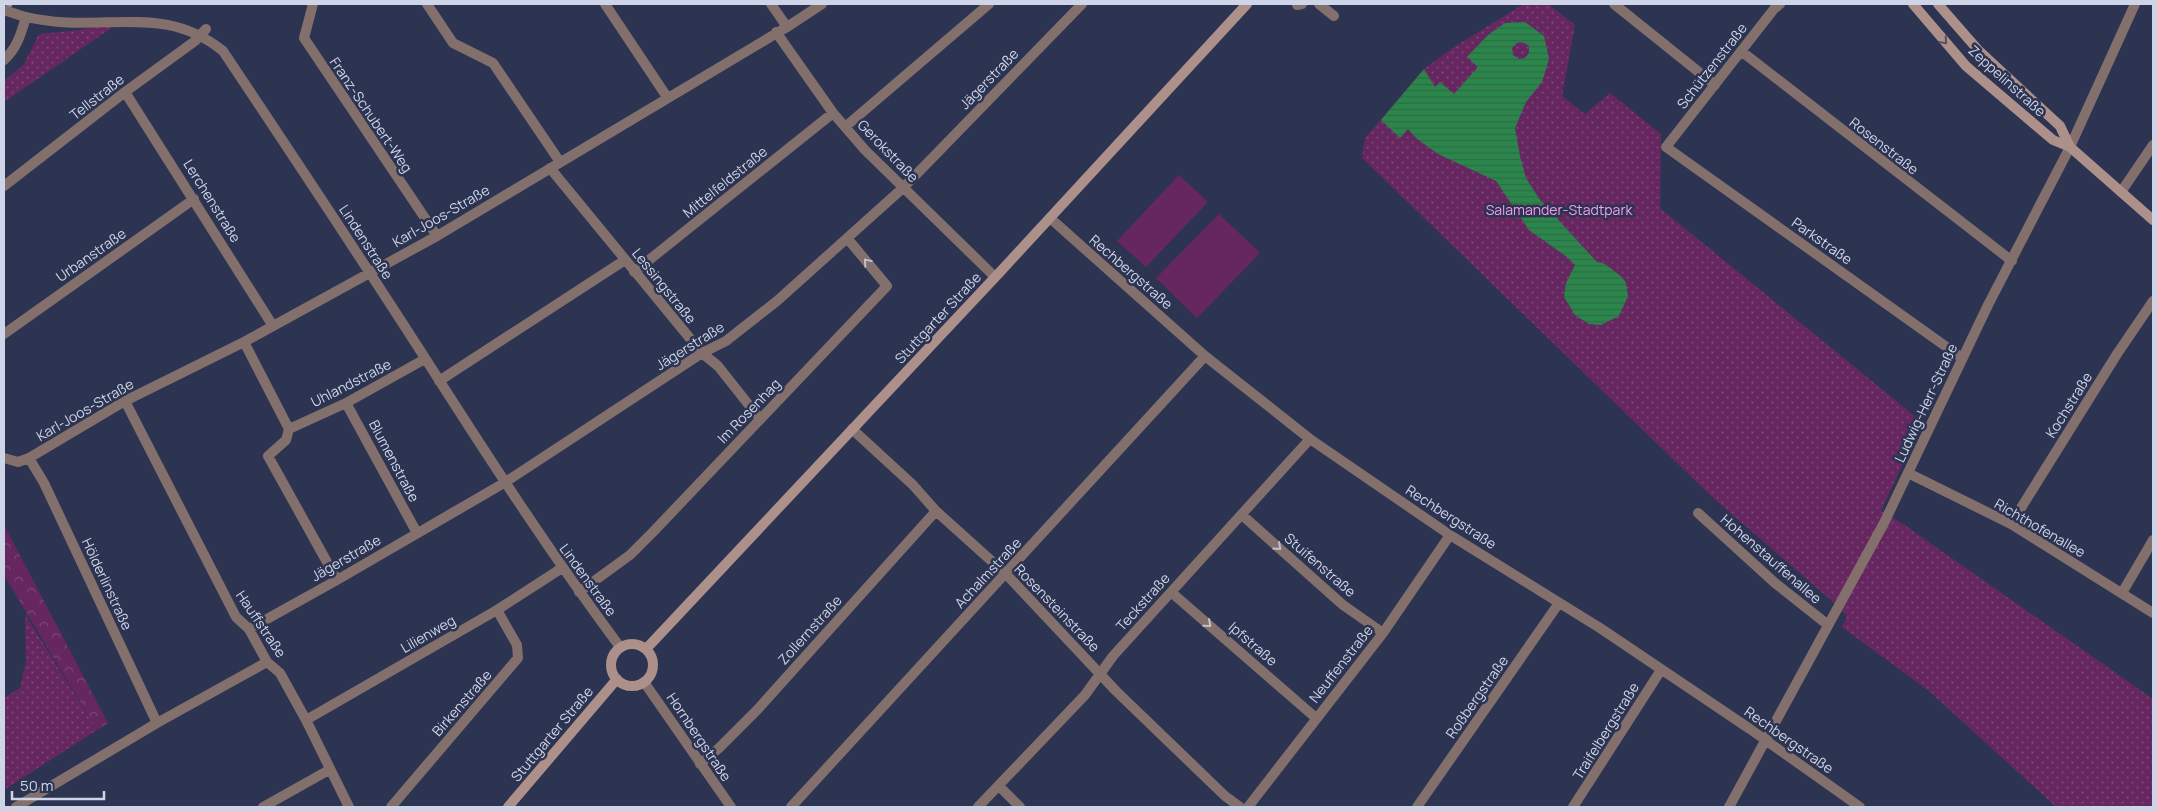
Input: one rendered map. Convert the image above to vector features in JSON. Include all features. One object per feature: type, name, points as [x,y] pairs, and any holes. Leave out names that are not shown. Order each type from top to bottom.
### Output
[{"type":"main road","name":"Stuttgarter Straße","points":[[646,649],[1050,218],[1247,4]]},
{"type":"main road","name":"Zeppelinstraße","points":[[1913,4],[1966,66],[2053,140],[2070,147],[2153,220]]},
{"type":"main road","name":"Zeppelinstraße","points":[[1938,4],[1980,51],[2060,126],[2070,147]]},
{"type":"main road","points":[[633,644],[646,649],[651,657],[653,666],[650,675],[644,682],[630,686],[617,680],[612,672],[611,663],[614,654],[620,647],[633,644]]},
{"type":"main road","name":"Stuttgarter Straße","points":[[508,807],[617,680]]},
{"type":"street","name":"Franz-Schubert-Weg","points":[[313,4],[304,38],[436,236]]},
{"type":"street","points":[[427,4],[453,43],[493,63],[560,162]]},
{"type":"street","points":[[605,4],[667,97]]},
{"type":"street","points":[[771,4],[787,27]]},
{"type":"street","name":"Karl-Joos-Straße","points":[[7,460],[18,462],[29,458],[125,401],[244,342],[370,273],[436,236],[787,27],[822,4]]},
{"type":"street","points":[[845,127],[990,4]]},
{"type":"street","name":"Jägerstraße","points":[[249,628],[337,580],[504,483],[702,354],[726,342],[777,300],[904,187],[1082,4]]},
{"type":"street","points":[[1319,4],[1334,16]]},
{"type":"street","points":[[1614,4],[1715,85]]},
{"type":"street","name":"Ludwig-Herr-Straße","points":[[1729,807],[1884,523],[1962,358],[2070,147],[2135,4]]},
{"type":"street","name":"Schützenstraße","points":[[1666,147],[1774,6]]},
{"type":"street","points":[[4,10],[24,16],[51,20],[94,12]]},
{"type":"street","points":[[4,60],[19,41],[24,16]]},
{"type":"street","name":"Lindenstraße","points":[[197,21],[224,51],[426,359],[504,483],[562,568],[620,647]]},
{"type":"street","name":"Tellstraße","points":[[4,186],[125,92],[195,41],[206,29]]},
{"type":"street","name":"Gerokstraße","points":[[776,32],[833,114],[995,277]]},
{"type":"street","name":"Rosenstraße","points":[[1741,51],[2012,261]]},
{"type":"street","name":"Lerchenstraße","points":[[125,92],[273,326]]},
{"type":"street","name":"Mittelfeldstraße","points":[[634,272],[833,114]]},
{"type":"street","points":[[2122,192],[2153,145]]},
{"type":"street","name":"Parkstraße","points":[[1666,147],[1962,358]]},
{"type":"street","name":"Lessingstraße","points":[[550,168],[702,354],[718,366],[760,419]]},
{"type":"street","name":"Urbanstraße","points":[[4,334],[194,199]]},
{"type":"street","name":"Rechbergstraße","points":[[1050,218],[1205,356],[1310,439],[1450,534],[1600,628],[1765,739],[1860,807]]},
{"type":"street","name":"Im Rosenhag","points":[[579,592],[630,555],[887,286],[847,238]]},
{"type":"street","points":[[439,381],[625,260]]},
{"type":"street","name":"Kochstraße","points":[[2011,524],[2117,354],[2153,301]]},
{"type":"street","points":[[244,342],[289,429],[286,440],[268,456],[337,580]]},
{"type":"street","name":"Achalmstraße","points":[[791,807],[1205,356]]},
{"type":"street","name":"Uhlandstraße","points":[[289,429],[346,403],[426,359]]},
{"type":"street","name":"Hauffstraße","points":[[125,401],[236,617],[249,628],[267,662],[280,673],[306,720],[329,770],[349,807]]},
{"type":"street","name":"Blumenstraße","points":[[346,403],[417,533]]},
{"type":"street","name":"Rosensteinstraße","points":[[852,429],[913,486],[936,511],[1006,574],[1190,763],[1240,807]]},
{"type":"street","name":"Teckstraße","points":[[978,807],[1085,695],[1113,656],[1310,439]]},
{"type":"street","name":"Hölderlinstraße","points":[[29,458],[44,483],[157,722]]},
{"type":"street","name":"Richthofenallee","points":[[1908,473],[2011,524],[2153,613]]},
{"type":"street","name":"Zollernstraße","points":[[700,764],[718,749],[758,708],[936,511]]},
{"type":"street","name":"Hohenstauffenallee","points":[[1698,513],[1775,583],[1828,625]]},
{"type":"street","name":"Stuifenstraße","points":[[1242,515],[1343,605],[1383,633]]},
{"type":"street","name":"Neuffenstraße","points":[[1248,807],[1383,633],[1450,534]]},
{"type":"street","points":[[2122,593],[2153,540]]},
{"type":"street","name":"Lilienweg","points":[[306,720],[497,610],[562,568]]},
{"type":"street","name":"Ipfstraße","points":[[1171,592],[1316,718]]},
{"type":"street","name":"Roßbergstraße","points":[[1418,807],[1558,603]]},
{"type":"street","name":"Birkenstraße","points":[[391,807],[518,658],[517,645],[497,610]]},
{"type":"street","points":[[16,807],[157,722],[267,662]]},
{"type":"street","name":"Traifelbergstraße","points":[[1574,807],[1661,670]]},
{"type":"street","name":"Hornbergstraße","points":[[644,682],[731,807]]},
{"type":"street","points":[[263,807],[329,770]]},
{"type":"street","points":[[999,786],[1020,807]]},
{"type":"green space","name":"Salamander-Stadtpark","points":[[1524,4],[1548,4],[1575,25],[1562,96],[1585,114],[1610,93],[1661,134],[1660,208],[1922,422],[1881,511],[1903,524],[2153,699],[2153,807],[2056,807],[1929,691],[1842,627],[1847,616],[1833,602],[1711,496],[1362,158],[1365,138],[1424,69],[1454,47]]},
{"type":"green space","points":[[120,22],[4,102],[4,81],[24,64],[39,34],[79,30]]},
{"type":"green space","points":[[1179,175],[1208,202],[1146,267],[1117,241]]},
{"type":"green space","points":[[1219,214],[1260,253],[1197,318],[1156,278]]},
{"type":"green space","points":[[4,525],[108,723],[97,730],[4,575]]},
{"type":"green space","points":[[25,614],[97,730],[4,790],[4,698],[20,688],[26,661]]},
{"type":"shaded area","points":[[1525,22],[1544,36],[1549,59],[1542,82],[1526,102],[1515,128],[1526,178],[1540,200],[1597,262],[1605,264],[1622,277],[1626,283],[1628,296],[1619,316],[1601,325],[1589,324],[1575,315],[1564,297],[1566,283],[1575,265],[1567,257],[1529,230],[1496,181],[1438,154],[1416,138],[1408,129],[1400,138],[1381,120],[1424,69],[1435,87],[1440,82],[1454,94],[1478,67],[1467,57],[1488,35],[1505,23]],"holes":[[[1523,42],[1529,46],[1529,53],[1525,58],[1519,59],[1513,55],[1512,48],[1517,43]]]},
{"type":"railway","points":[[4,11],[11,4]]}]
